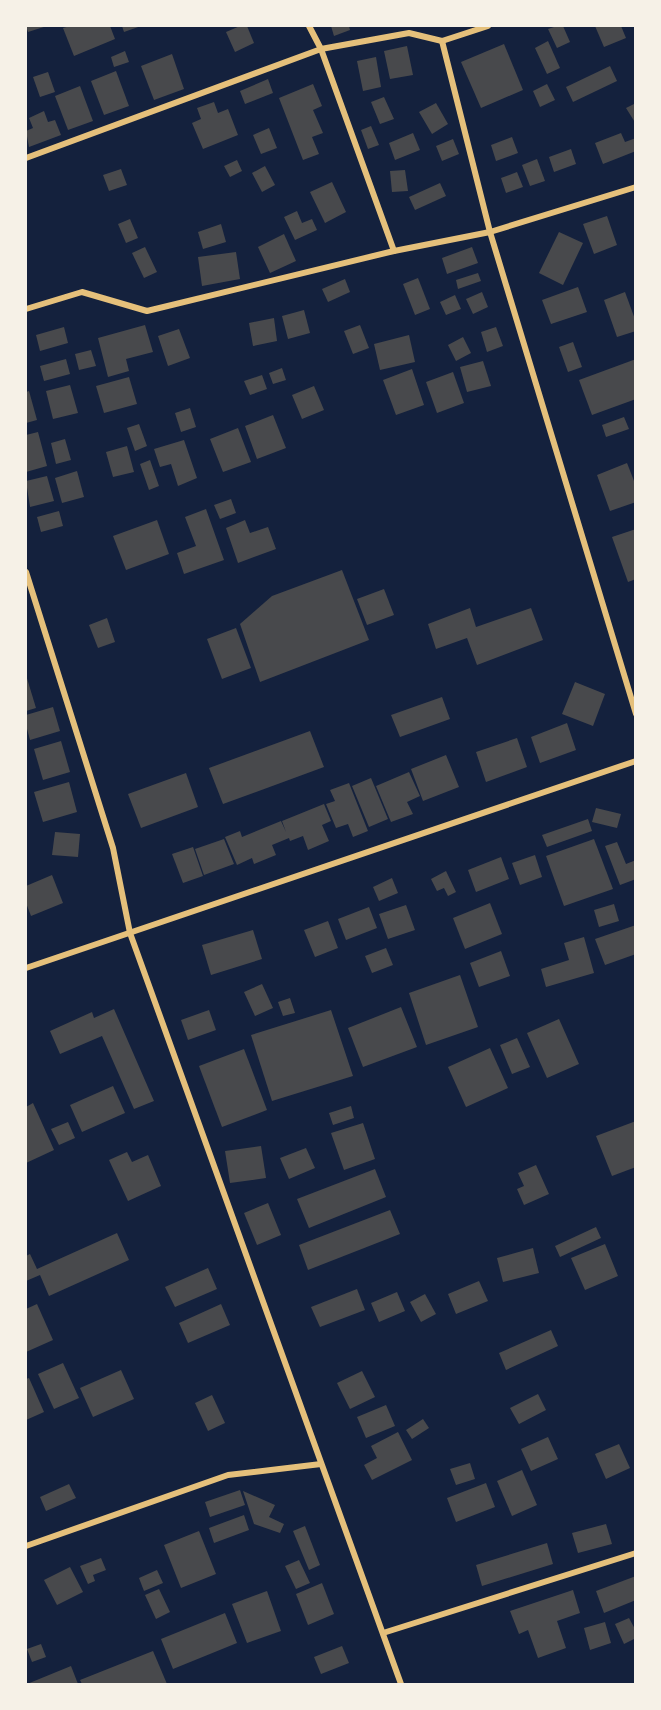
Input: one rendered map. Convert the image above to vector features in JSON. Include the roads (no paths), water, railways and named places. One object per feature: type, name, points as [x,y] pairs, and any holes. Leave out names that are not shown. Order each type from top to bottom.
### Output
[{"type":"street","points":[[309,26],[321,49],[394,251]]},
{"type":"street","points":[[26,158],[321,49],[409,33],[442,41],[488,26]]},
{"type":"street","points":[[442,41],[490,232],[636,714]]},
{"type":"street","points":[[26,309],[82,292],[147,311],[394,251],[490,232],[636,187]]},
{"type":"street","points":[[26,572],[113,848],[130,933],[401,1684]]},
{"type":"street","points":[[26,968],[636,761]]},
{"type":"street","points":[[26,1546],[228,1475],[321,1464]]},
{"type":"street","points":[[383,1633],[636,1552]]}]
